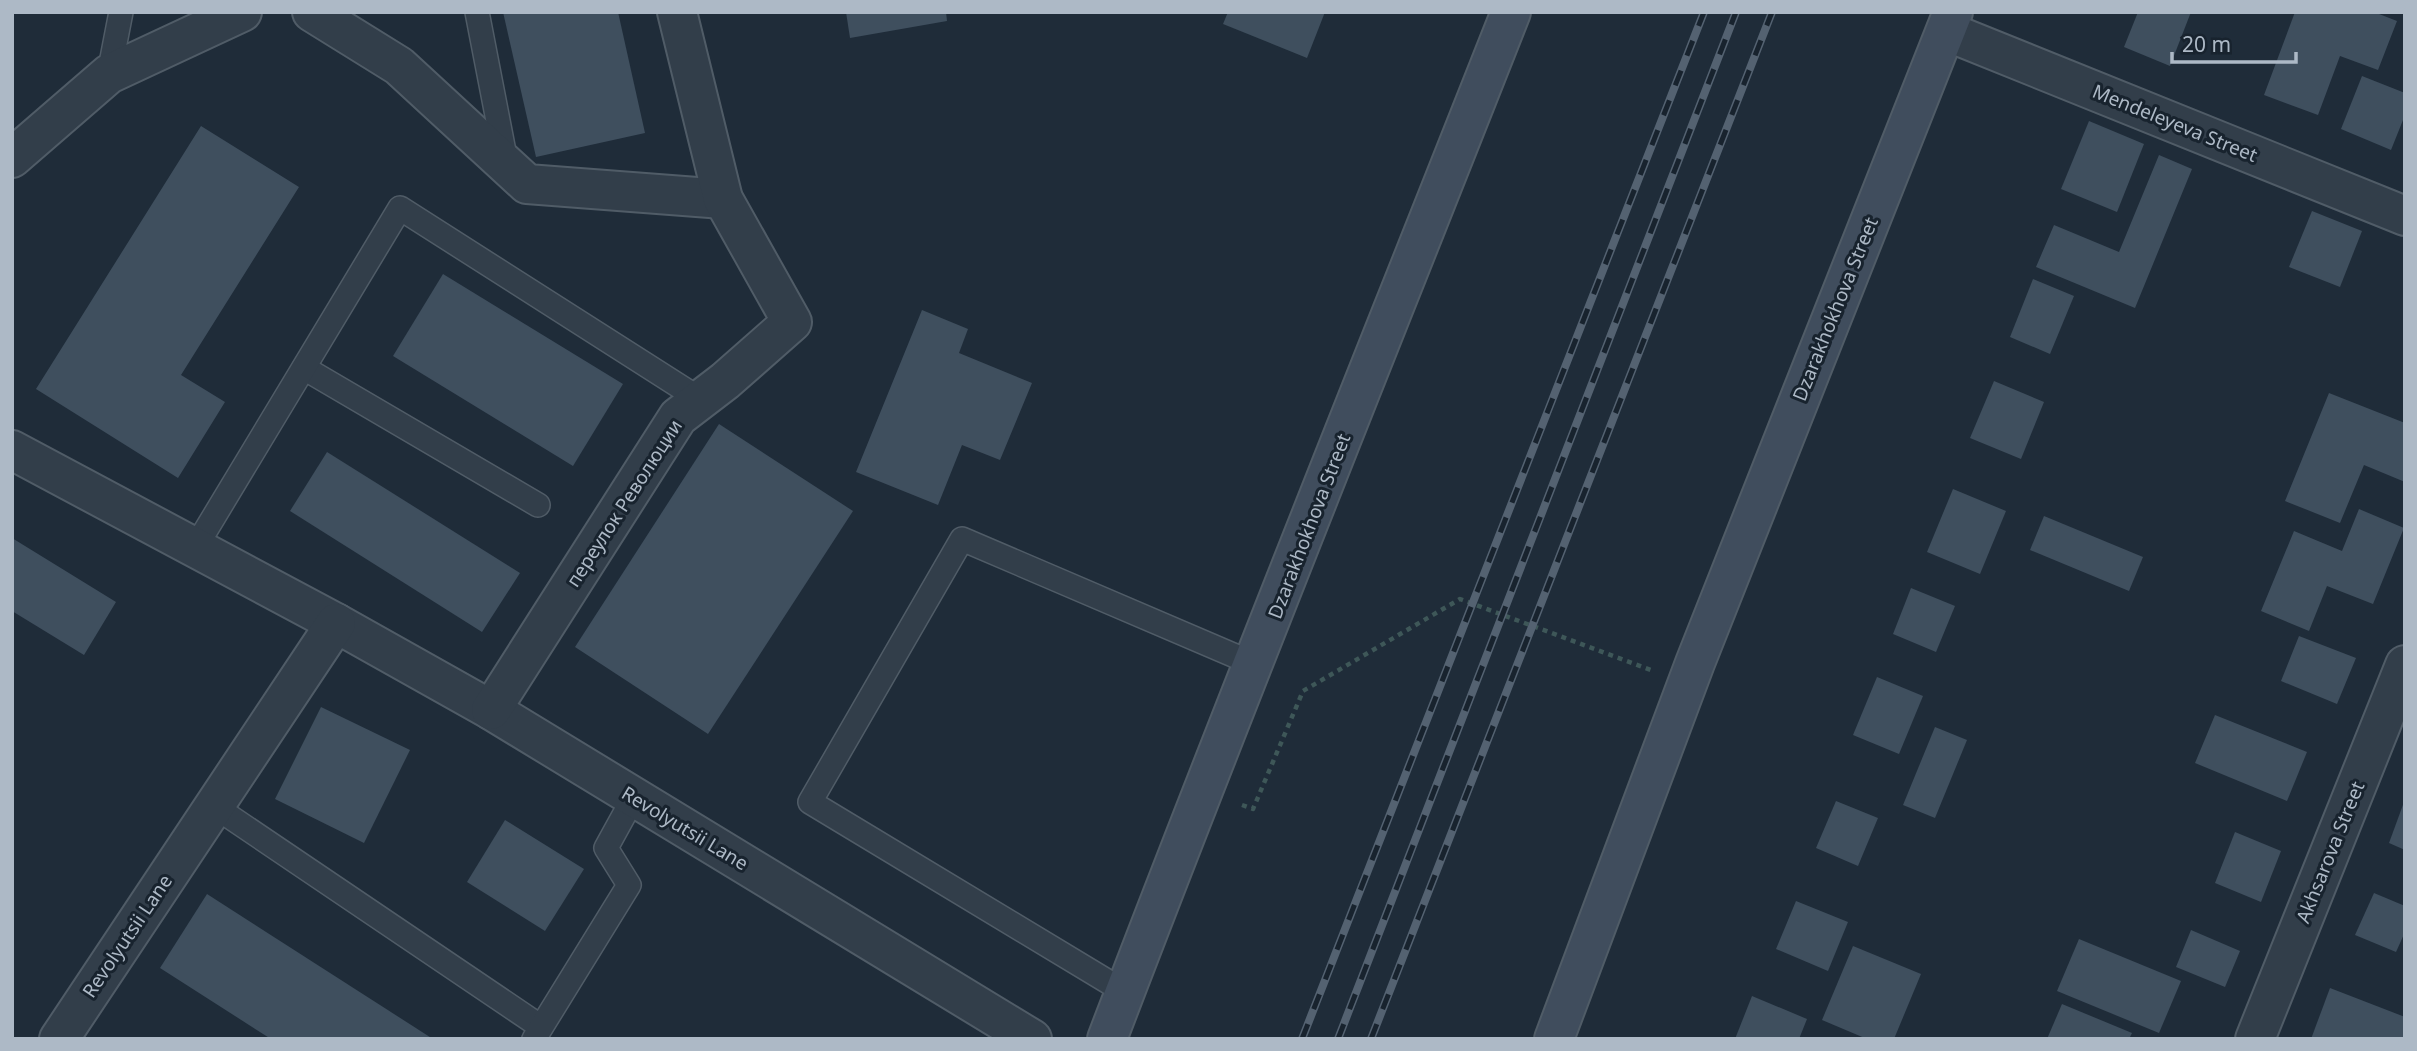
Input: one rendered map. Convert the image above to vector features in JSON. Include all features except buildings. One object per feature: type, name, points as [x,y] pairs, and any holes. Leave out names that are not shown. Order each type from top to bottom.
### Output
[{"type":"street","points":[[12,158],[109,74],[242,12]]},
{"type":"street","points":[[312,12],[400,66],[527,184],[723,199]]},
{"type":"street","name":"переулок Революции","points":[[491,710],[678,417],[792,322],[723,199],[677,12]]},
{"type":"street","name":"Dzarakhokhova Street","points":[[1107,1039],[1202,788],[1254,664],[1511,12]]},
{"type":"street","name":"Dzarakhokhova Street","points":[[1555,1039],[1688,684],[1950,21]]},
{"type":"street","name":"Mendeleyeva Street","points":[[1950,21],[2405,216]]},
{"type":"street","name":"Revolyutsii Lane","points":[[12,450],[491,710],[1032,1039]]},
{"type":"street","name":"Revolyutsii Lane","points":[[58,1039],[335,623]]},
{"type":"street","name":"Akhsarova Street","points":[[2255,1039],[2405,665]]},
{"type":"lane","points":[[109,74],[121,12]]},
{"type":"lane","points":[[477,12],[507,166]]},
{"type":"lane","points":[[195,548],[400,208],[701,400]]},
{"type":"lane","points":[[304,368],[538,505]]},
{"type":"lane","points":[[1125,992],[810,802],[962,539],[1254,664]]},
{"type":"lane","points":[[214,806],[538,1033],[629,885],[606,848],[634,797]]},
{"type":"path","points":[[1202,788],[1253,809],[1303,691],[1460,599],[1688,684]]},
{"type":"railway","points":[[1302,1039],[1704,12]]},
{"type":"railway","points":[[1338,1039],[1736,12]]},
{"type":"railway","points":[[1371,1039],[1772,12]]}]
